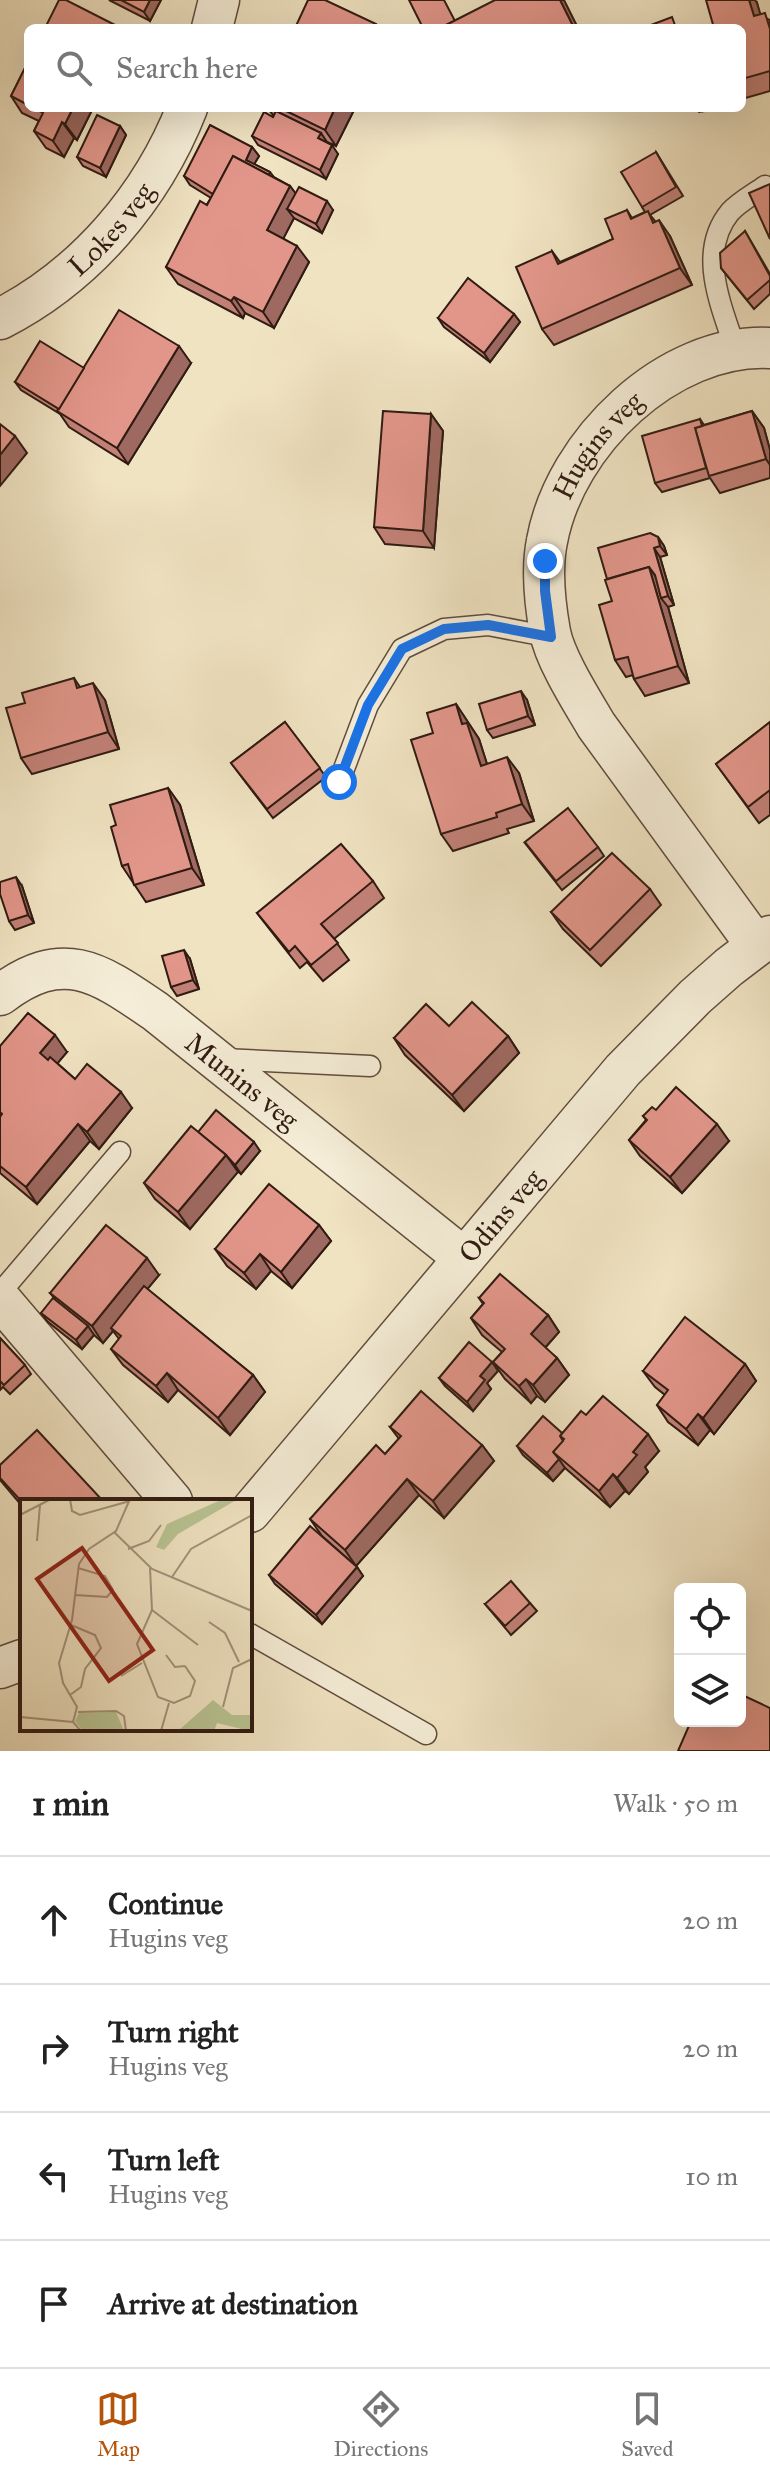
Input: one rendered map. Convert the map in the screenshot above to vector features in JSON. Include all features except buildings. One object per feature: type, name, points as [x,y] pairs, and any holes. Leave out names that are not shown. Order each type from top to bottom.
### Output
[{"type":"street","points":[[213,24],[219,0]]},
{"type":"street","name":"Lokes veg","points":[[0,319],[68,273],[116,227],[142,195],[164,159],[185,112]]},
{"type":"street","name":"Hugins veg","points":[[752,348],[706,357],[660,381],[626,406],[593,442],[565,491],[551,524],[546,543],[545,591],[551,637],[596,725],[763,941]]},
{"type":"street","name":"Odins veg","points":[[252,1510],[623,1070],[695,997],[763,941]]},
{"type":"street","name":"Munins veg","points":[[0,995],[32,974],[54,969],[94,972],[155,1011],[464,1258]]},
{"type":"street","points":[[0,1296],[170,1499]]},
{"type":"street","points":[[0,1668],[20,1661]]},
{"type":"lane","points":[[752,348],[715,285],[713,251],[718,231],[731,211],[765,186]]},
{"type":"lane","points":[[339,782],[368,705],[402,649],[444,629],[488,625],[551,637]]},
{"type":"lane","points":[[214,1058],[370,1066]]},
{"type":"lane","points":[[0,1296],[120,1152]]},
{"type":"lane","points":[[252,1635],[426,1734]]},
{"type":"route","points":[[339,782],[368,705],[402,649],[444,629],[488,625],[551,637],[545,561]]}]
